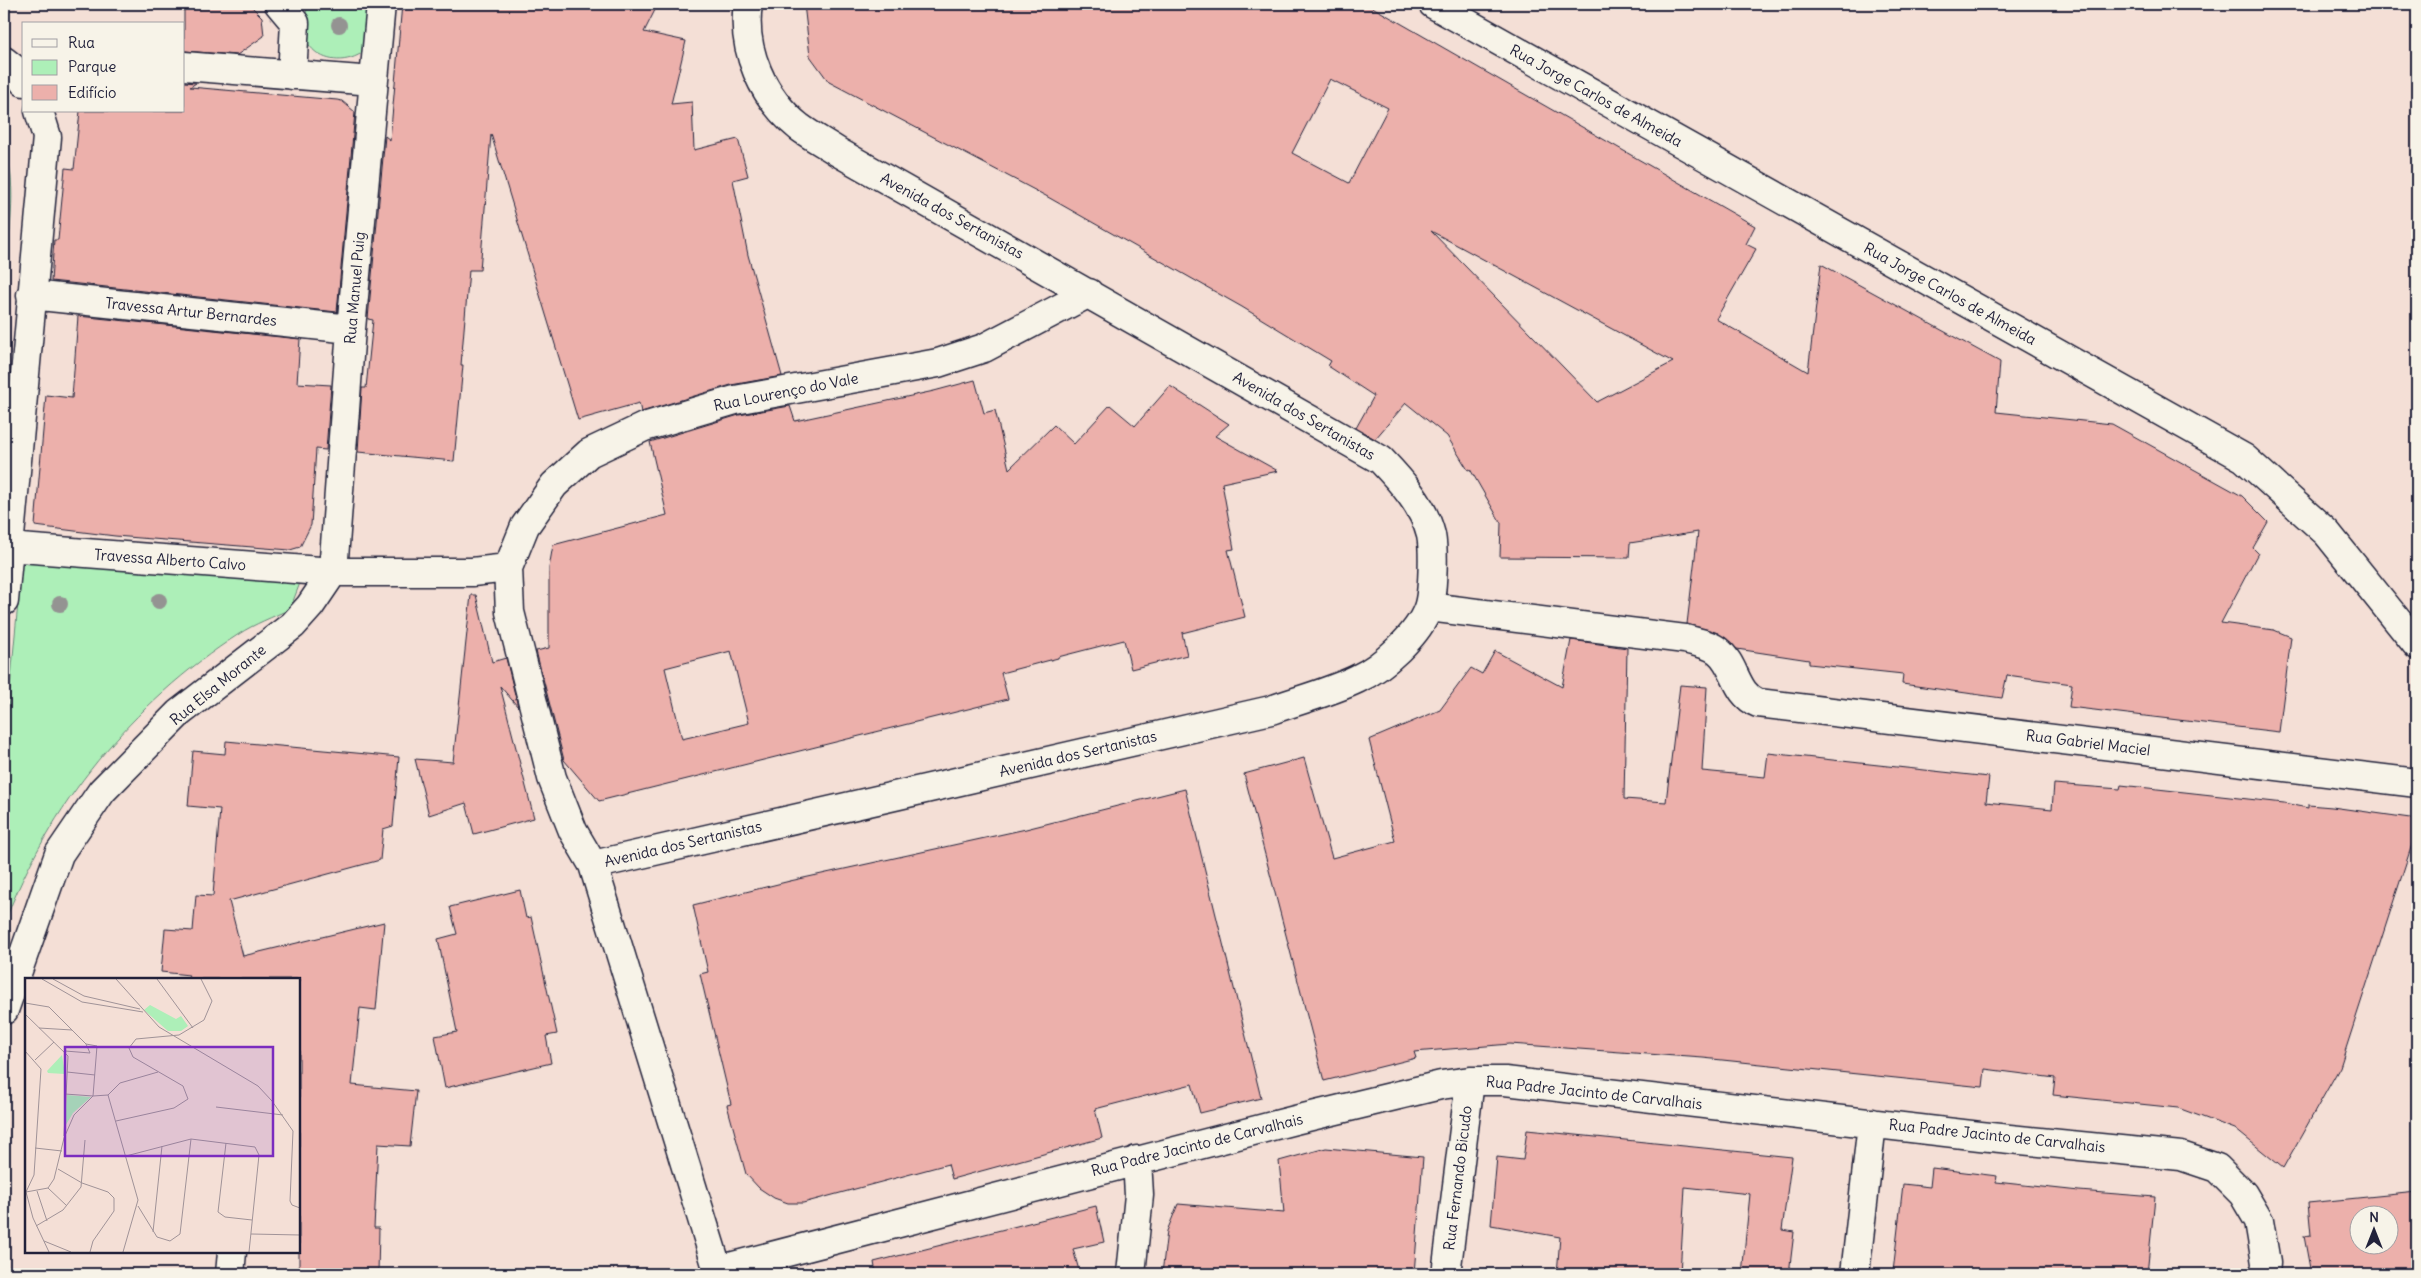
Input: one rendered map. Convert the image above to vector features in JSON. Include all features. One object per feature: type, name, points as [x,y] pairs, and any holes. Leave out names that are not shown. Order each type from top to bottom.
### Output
[{"type":"street","points":[[278,4],[295,23],[292,75]]},
{"type":"street","name":"Rua Manuel Puig","points":[[333,572],[351,329],[372,81],[381,4]]},
{"type":"street","name":"Avenida dos Sertanistas","points":[[593,865],[1271,710],[1359,679],[1403,647],[1429,607],[1432,567],[1430,535],[1419,507],[1401,481],[1381,460],[838,152],[799,126],[778,106],[763,84],[749,49],[746,16],[748,4]]},
{"type":"street","name":"Rua Jorge Carlos de Almeida","points":[[1432,4],[2244,458],[2327,533],[2417,645]]},
{"type":"street","points":[[4,56],[22,57]]},
{"type":"street","points":[[4,62],[18,72],[22,79]]},
{"type":"street","points":[[185,66],[372,81]]},
{"type":"street","points":[[4,601],[7,547],[47,137],[39,112]]},
{"type":"street","name":"Rua Lourenço do Vale","points":[[508,568],[526,526],[554,485],[590,454],[644,426],[735,400],[938,363],[984,348],[1089,293]]},
{"type":"street","name":"Travessa Artur Bernardes","points":[[31,295],[351,329]]},
{"type":"street","name":"Travessa Alberto Calvo","points":[[7,547],[333,572]]},
{"type":"street","points":[[333,572],[472,572],[508,568]]},
{"type":"street","name":"Avenida dos Sertanistas","points":[[508,568],[510,612],[552,778],[572,831],[593,865],[718,1272]]},
{"type":"street","name":"Rua Elsa Morante","points":[[4,1010],[59,854],[102,791],[179,713],[294,625],[310,606],[333,572]]},
{"type":"street","name":"Rua Gabriel Maciel","points":[[1429,607],[1685,639],[1706,645],[1717,650],[1724,657],[1744,693],[1750,700],[1758,703],[2417,783]]},
{"type":"street","name":"Rua Padre Jacinto de Carvalhais","points":[[718,1272],[1137,1160],[1404,1093],[1470,1081],[1505,1081],[2181,1156],[2217,1168],[2244,1194],[2259,1221],[2266,1263],[2265,1274]]},
{"type":"street","name":"Rua Fernando Bicudo","points":[[1446,1274],[1470,1081]]},
{"type":"street","points":[[1856,1274],[1872,1123]]},
{"type":"street","points":[[1131,1274],[1139,1195],[1137,1160]]},
{"type":"street","points":[[230,1274],[232,1253]]},
{"type":"green space","points":[[310,4],[367,4],[365,51],[351,58],[338,60],[325,58],[315,52],[308,42],[304,31],[304,18]]},
{"type":"green space","points":[[4,147],[9,163],[12,197],[4,285]]},
{"type":"green space","points":[[22,560],[300,583],[290,609],[245,630],[200,661],[163,692],[129,725],[69,799],[44,839],[22,880],[4,924],[4,753]]},
{"type":"building","points":[[184,4],[249,4],[262,17],[264,36],[237,55],[185,51]]},
{"type":"building","points":[[402,4],[658,4],[644,32],[686,41],[671,104],[692,102],[694,150],[738,139],[748,176],[733,180],[748,255],[782,376],[731,385],[641,412],[639,403],[578,420],[491,134],[480,270],[469,270],[454,461],[358,452],[362,388],[366,388],[373,320],[368,319],[385,136],[390,140]]},
{"type":"building","points":[[804,4],[1367,4],[1755,226],[1746,244],[1756,249],[1716,319],[1808,372],[1821,264],[2000,362],[1996,412],[2112,424],[2242,496],[2268,522],[2253,548],[2258,553],[2221,623],[2274,630],[2291,637],[2279,732],[2069,707],[2072,684],[2007,675],[2002,698],[1902,684],[1903,674],[1809,664],[1809,660],[1737,649],[1718,633],[1687,624],[1698,532],[1630,543],[1629,558],[1500,557],[1501,523],[1470,469],[1468,470],[1447,436],[1406,403],[1375,439],[1356,428],[1374,396],[1328,366],[1331,361],[1242,307],[1046,196],[829,82],[810,56]],"holes":[[[1330,79],[1388,108],[1349,183],[1292,153]],[[1431,231],[1673,362],[1597,402]]]},
{"type":"building","points":[[185,82],[196,83],[190,87],[342,101],[355,112],[337,312],[51,281],[54,240],[58,240],[65,168],[74,169],[80,112],[185,112]]},
{"type":"building","points":[[78,316],[300,339],[297,383],[331,385],[326,450],[316,449],[311,525],[300,547],[290,550],[115,536],[35,526],[46,395],[72,398]]},
{"type":"building","points":[[975,380],[984,413],[995,410],[1009,469],[1054,425],[1074,444],[1110,405],[1135,426],[1170,386],[1229,424],[1215,436],[1278,471],[1222,483],[1234,549],[1228,550],[1245,617],[1182,633],[1187,655],[1131,669],[1124,640],[1001,673],[1008,699],[599,801],[564,760],[536,651],[549,648],[549,568],[553,545],[667,515],[650,442],[739,415],[790,406],[795,421],[934,391]],"holes":[[[731,651],[749,723],[682,739],[665,668]]]},
{"type":"building","points":[[471,595],[476,595],[492,662],[506,658],[518,707],[500,686],[534,818],[474,834],[466,803],[429,815],[415,759],[453,762]]},
{"type":"building","points":[[1571,640],[1627,648],[1624,799],[1666,802],[1680,685],[1707,687],[1702,771],[1765,777],[1768,753],[1989,777],[1986,802],[2052,809],[2054,784],[2120,789],[2121,785],[2284,803],[2308,808],[2308,805],[2332,807],[2417,819],[2417,829],[2340,1067],[2283,1168],[2235,1129],[2178,1108],[2053,1095],[2055,1078],[1985,1069],[1983,1087],[1703,1058],[1510,1044],[1414,1052],[1416,1058],[1324,1081],[1244,774],[1304,758],[1332,858],[1395,841],[1369,740],[1440,710],[1471,668],[1482,674],[1495,651],[1562,687]]},
{"type":"building","points":[[226,741],[399,757],[393,826],[383,829],[380,860],[229,901],[243,956],[384,922],[376,1010],[360,1008],[352,1085],[416,1091],[410,1146],[378,1144],[374,1228],[379,1228],[378,1274],[299,1274],[300,978],[188,978],[189,975],[161,972],[165,929],[193,931],[196,895],[213,896],[220,809],[188,806],[193,751],[225,754]]},
{"type":"building","points":[[1185,789],[1261,1098],[1200,1113],[1192,1084],[1095,1109],[1102,1138],[952,1179],[948,1164],[803,1203],[788,1203],[774,1198],[759,1188],[746,1174],[727,1105],[731,1104],[700,974],[708,972],[693,905],[790,881],[1026,829]]},
{"type":"building","points":[[520,890],[526,918],[531,917],[557,1034],[546,1036],[551,1063],[445,1088],[435,1036],[457,1032],[438,939],[457,934],[450,907]]},
{"type":"building","points":[[1527,1130],[1792,1157],[1782,1230],[1794,1232],[1789,1274],[1742,1274],[1750,1194],[1685,1187],[1680,1274],[1557,1274],[1560,1237],[1491,1225],[1497,1157],[1523,1160]]},
{"type":"building","points":[[1326,1148],[1423,1157],[1414,1274],[1162,1274],[1167,1231],[1178,1204],[1284,1213],[1279,1161]]},
{"type":"building","points":[[1932,1168],[1997,1176],[1996,1182],[2155,1197],[2147,1274],[1918,1274],[1893,1272],[1903,1184],[1930,1187]]},
{"type":"building","points":[[2417,1192],[2417,1274],[2311,1274],[2304,1236],[2311,1235],[2308,1203]]},
{"type":"building","points":[[1096,1206],[1104,1242],[1073,1249],[1080,1274],[876,1274],[874,1262]]}]
